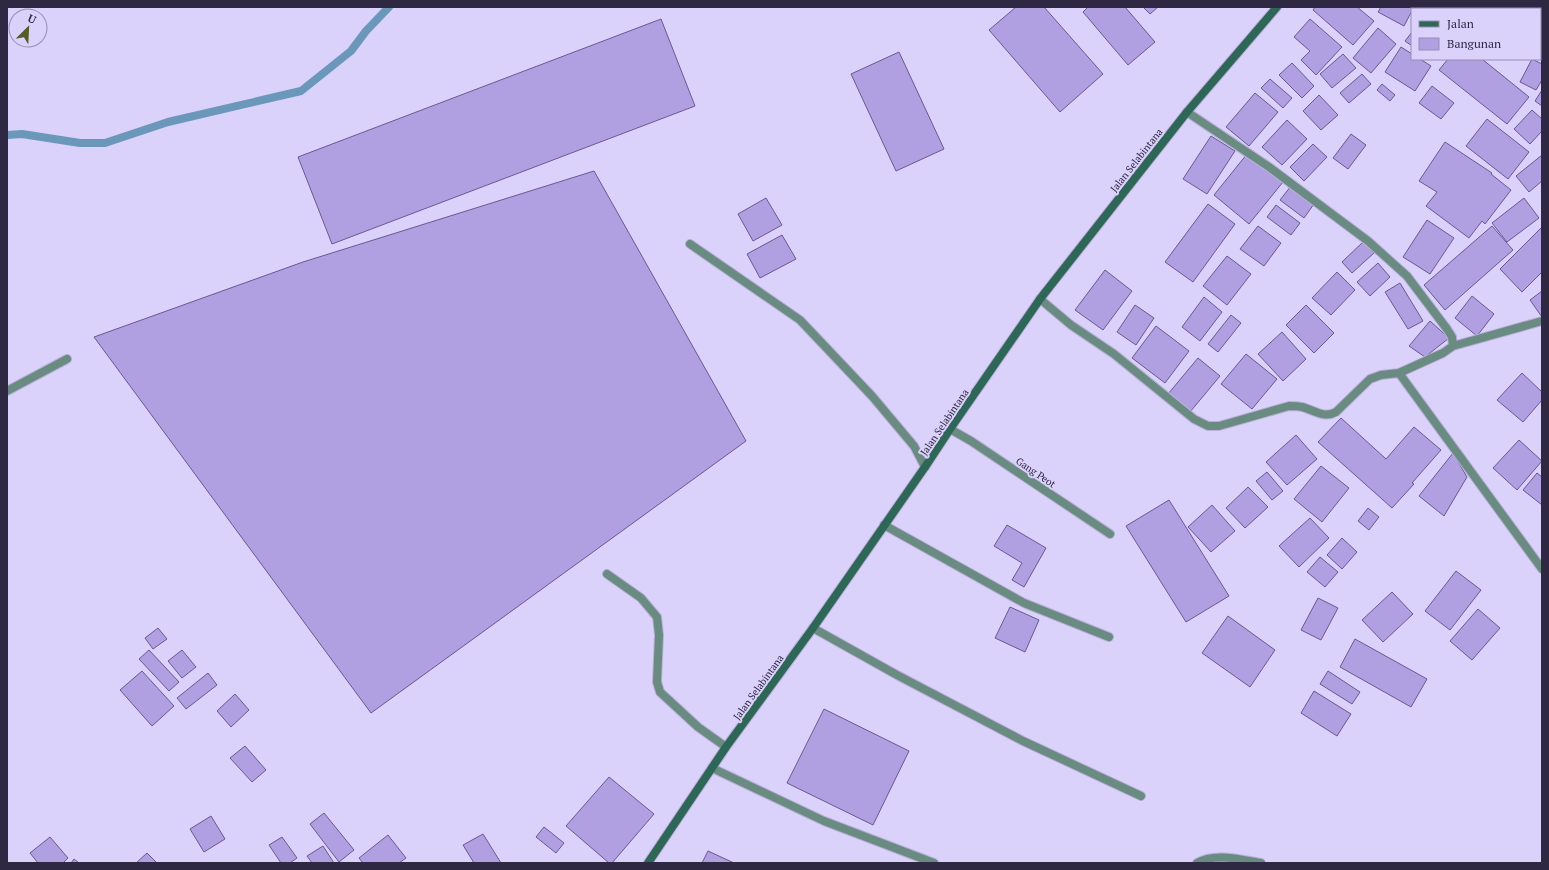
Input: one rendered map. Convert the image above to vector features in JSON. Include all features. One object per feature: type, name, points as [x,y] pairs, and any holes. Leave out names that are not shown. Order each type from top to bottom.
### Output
[{"type":"street","name":"Jalan Selabintana","points":[[648,863],[726,747],[813,628],[925,468],[950,429],[1040,299],[1187,112],[1277,7]]},
{"type":"street","points":[[1187,112],[1269,167],[1368,240],[1388,257],[1407,276],[1447,329],[1452,337],[1452,346]]},
{"type":"street","points":[[690,244],[800,320],[872,396],[914,446],[925,468]]},
{"type":"street","points":[[1040,299],[1071,325],[1114,354],[1194,419],[1208,426],[1219,426],[1289,406],[1300,406],[1322,415],[1332,414],[1336,412],[1370,379],[1399,373],[1443,353],[1452,346],[1542,321]]},
{"type":"street","points":[[7,391],[67,360]]},
{"type":"street","points":[[1399,373],[1542,569]]},
{"type":"street","name":"Gang Peot","points":[[950,429],[971,441],[1110,534]]},
{"type":"street","points":[[884,525],[1024,603],[1109,637]]},
{"type":"street","points":[[607,574],[641,598],[657,617],[659,635],[657,682],[660,692],[698,727],[726,747]]},
{"type":"street","points":[[813,628],[897,675],[1023,741],[1141,796]]},
{"type":"street","points":[[712,768],[824,821],[934,863]]},
{"type":"street","points":[[1197,863],[1209,858],[1227,858],[1261,863]]},
{"type":"building","points":[[1016,7],[1044,7],[1103,74],[1060,112],[989,30]]},
{"type":"building","points":[[1088,7],[1125,7],[1155,42],[1128,65],[1083,12]]},
{"type":"building","points":[[1143,7],[1158,7],[1150,14]]},
{"type":"building","points":[[1315,7],[1357,7],[1374,21],[1353,45],[1313,10]]},
{"type":"building","points":[[1381,7],[1414,7],[1411,8],[1411,13],[1404,26],[1378,12]]},
{"type":"building","points":[[1513,7],[1534,7],[1533,8]]},
{"type":"building","points":[[661,19],[695,106],[332,244],[298,157]]},
{"type":"building","points":[[1310,19],[1342,47],[1316,75],[1301,60],[1310,51],[1294,37]]},
{"type":"building","points":[[1378,28],[1396,44],[1371,73],[1353,58]]},
{"type":"building","points":[[1411,33],[1411,45],[1405,41]]},
{"type":"building","points":[[1542,37],[1542,52],[1541,52]]},
{"type":"building","points":[[1401,47],[1411,53],[1411,60],[1422,60],[1431,66],[1415,91],[1385,72]]},
{"type":"building","points":[[899,52],[944,149],[896,171],[851,74]]},
{"type":"building","points":[[1343,54],[1356,68],[1332,88],[1320,74]]},
{"type":"building","points":[[1447,60],[1483,60],[1529,97],[1507,124],[1439,70]]},
{"type":"building","points":[[1531,60],[1542,64],[1542,80],[1536,90],[1520,82]]},
{"type":"building","points":[[1292,63],[1314,86],[1302,98],[1279,75]]},
{"type":"building","points":[[1362,74],[1371,84],[1349,103],[1340,93]]},
{"type":"building","points":[[1270,79],[1292,98],[1283,108],[1261,88]]},
{"type":"building","points":[[1382,84],[1395,95],[1390,101],[1377,90]]},
{"type":"building","points":[[1432,86],[1454,103],[1441,119],[1419,103]]},
{"type":"building","points":[[1542,90],[1542,106],[1535,101]]},
{"type":"building","points":[[1255,93],[1278,112],[1249,146],[1226,127]]},
{"type":"building","points":[[1319,95],[1338,115],[1321,130],[1303,111]]},
{"type":"building","points":[[1532,110],[1542,119],[1542,131],[1530,144],[1514,129]]},
{"type":"building","points":[[1487,119],[1529,152],[1508,179],[1466,146]]},
{"type":"building","points":[[1287,120],[1307,139],[1282,165],[1262,147]]},
{"type":"building","points":[[1351,134],[1366,145],[1348,169],[1333,158]]},
{"type":"building","points":[[1211,136],[1235,151],[1207,194],[1183,179]]},
{"type":"building","points":[[1445,142],[1492,173],[1491,174],[1511,190],[1485,224],[1482,221],[1469,238],[1426,206],[1437,192],[1419,181]]},
{"type":"building","points":[[1313,144],[1327,157],[1304,181],[1290,167]]},
{"type":"building","points":[[1247,154],[1283,182],[1249,224],[1214,195]]},
{"type":"building","points":[[1542,155],[1542,181],[1529,192],[1516,176]]},
{"type":"building","points":[[594,171],[746,441],[371,713],[94,337],[303,262]]},
{"type":"building","points":[[1291,186],[1314,204],[1304,218],[1280,200]]},
{"type":"building","points":[[766,198],[782,225],[753,241],[738,214]]},
{"type":"building","points":[[1524,198],[1539,218],[1507,242],[1492,223]]},
{"type":"building","points":[[1208,204],[1235,224],[1193,282],[1165,262]]},
{"type":"building","points":[[1276,205],[1300,223],[1291,235],[1267,217]]},
{"type":"building","points":[[1427,220],[1454,238],[1430,274],[1403,257]]},
{"type":"building","points":[[1258,226],[1281,243],[1264,266],[1240,249]]},
{"type":"building","points":[[1492,226],[1513,250],[1445,310],[1424,285]]},
{"type":"building","points":[[1542,227],[1542,272],[1522,292],[1500,269]]},
{"type":"building","points":[[782,235],[796,259],[760,278],[747,254]]},
{"type":"building","points":[[1363,242],[1374,253],[1352,273],[1342,262]]},
{"type":"building","points":[[1227,256],[1251,274],[1227,305],[1203,286]]},
{"type":"building","points":[[1378,263],[1390,277],[1370,296],[1357,282]]},
{"type":"building","points":[[1105,270],[1132,291],[1103,330],[1075,310]]},
{"type":"building","points":[[1337,272],[1355,290],[1331,315],[1312,298]]},
{"type":"building","points":[[1400,283],[1423,321],[1408,329],[1385,292]]},
{"type":"building","points":[[1542,291],[1542,317],[1530,300]]},
{"type":"building","points":[[1472,296],[1494,314],[1477,336],[1455,318]]},
{"type":"building","points":[[1204,297],[1222,312],[1200,341],[1182,327]]},
{"type":"building","points":[[1135,305],[1154,318],[1136,345],[1117,332]]},
{"type":"building","points":[[1306,305],[1334,333],[1314,353],[1286,325]]},
{"type":"building","points":[[1231,315],[1241,323],[1218,352],[1208,344]]},
{"type":"building","points":[[1430,321],[1449,338],[1425,357],[1409,346]]},
{"type":"building","points":[[1156,326],[1189,351],[1165,383],[1132,358]]},
{"type":"building","points":[[1282,332],[1306,359],[1283,381],[1258,354]]},
{"type":"building","points":[[1246,354],[1277,379],[1252,409],[1221,384]]},
{"type":"building","points":[[1198,358],[1220,376],[1190,412],[1168,394]]},
{"type":"building","points":[[1522,373],[1542,392],[1542,400],[1523,422],[1497,400]]},
{"type":"building","points":[[1341,418],[1386,459],[1414,427],[1441,450],[1412,483],[1414,484],[1392,508],[1318,442]]},
{"type":"building","points":[[1296,435],[1317,459],[1287,485],[1266,462]]},
{"type":"building","points":[[1519,440],[1542,461],[1517,490],[1493,468]]},
{"type":"building","points":[[1453,453],[1467,477],[1444,516],[1419,496]]},
{"type":"building","points":[[1321,466],[1349,488],[1322,522],[1294,499]]},
{"type":"building","points":[[1267,472],[1283,491],[1272,500],[1256,481]]},
{"type":"building","points":[[1537,473],[1542,477],[1542,505],[1523,490]]},
{"type":"building","points":[[1248,487],[1268,507],[1245,528],[1226,508]]},
{"type":"building","points":[[1169,500],[1229,596],[1186,622],[1126,526]]},
{"type":"building","points":[[1212,505],[1235,531],[1211,552],[1188,527]]},
{"type":"building","points":[[1368,508],[1379,517],[1369,530],[1358,521]]},
{"type":"building","points":[[1310,518],[1329,538],[1299,567],[1279,546]]},
{"type":"building","points":[[1007,525],[1046,548],[1024,587],[1012,580],[1022,563],[994,546]]},
{"type":"building","points":[[1342,538],[1357,552],[1342,569],[1327,555]]},
{"type":"building","points":[[1320,557],[1338,572],[1325,587],[1307,572]]},
{"type":"building","points":[[1456,571],[1481,590],[1450,630],[1425,611]]},
{"type":"building","points":[[1392,592],[1413,614],[1383,642],[1362,620]]},
{"type":"building","points":[[1318,598],[1338,608],[1321,640],[1301,630]]},
{"type":"building","points":[[1010,607],[1039,620],[1025,652],[995,638]]},
{"type":"building","points":[[1478,609],[1500,628],[1472,660],[1450,641]]},
{"type":"building","points":[[1228,616],[1275,650],[1250,687],[1202,653]]},
{"type":"building","points":[[158,628],[167,639],[153,649],[145,638]]},
{"type":"building","points":[[1355,639],[1427,679],[1411,707],[1340,667]]},
{"type":"building","points":[[149,650],[179,682],[169,691],[139,659]]},
{"type":"building","points":[[182,650],[196,667],[182,678],[168,661]]},
{"type":"building","points":[[142,671],[174,706],[152,726],[120,690]]},
{"type":"building","points":[[1328,671],[1360,692],[1352,704],[1320,684]]},
{"type":"building","points":[[208,673],[217,685],[186,709],[177,698]]},
{"type":"building","points":[[1314,691],[1351,714],[1337,736],[1301,713]]},
{"type":"building","points":[[235,694],[249,710],[231,727],[217,711]]},
{"type":"building","points":[[824,709],[909,751],[873,825],[787,783]]},
{"type":"building","points":[[245,746],[266,770],[252,782],[230,758]]},
{"type":"building","points":[[609,777],[654,814],[612,863],[609,863],[566,826]]},
{"type":"building","points":[[324,813],[354,850],[339,862],[310,824]]},
{"type":"building","points":[[211,816],[225,839],[204,852],[190,829]]},
{"type":"building","points":[[544,827],[564,843],[556,853],[536,837]]},
{"type":"building","points":[[483,834],[501,863],[474,863],[463,845]]},
{"type":"building","points":[[388,835],[406,858],[399,863],[363,863],[359,858]]},
{"type":"building","points":[[50,837],[68,858],[63,863],[38,863],[30,853]]},
{"type":"building","points":[[282,837],[297,858],[290,863],[281,863],[269,845]]},
{"type":"building","points":[[323,846],[334,863],[312,863],[307,856]]},
{"type":"building","points":[[708,851],[734,863],[702,863]]},
{"type":"building","points":[[147,853],[157,863],[136,863]]},
{"type":"building","points":[[74,859],[79,863],[71,863]]},
{"type":"waterway","points":[[7,135],[22,134],[80,143],[105,143],[168,122],[301,91],[351,51],[366,31],[389,7]]}]
